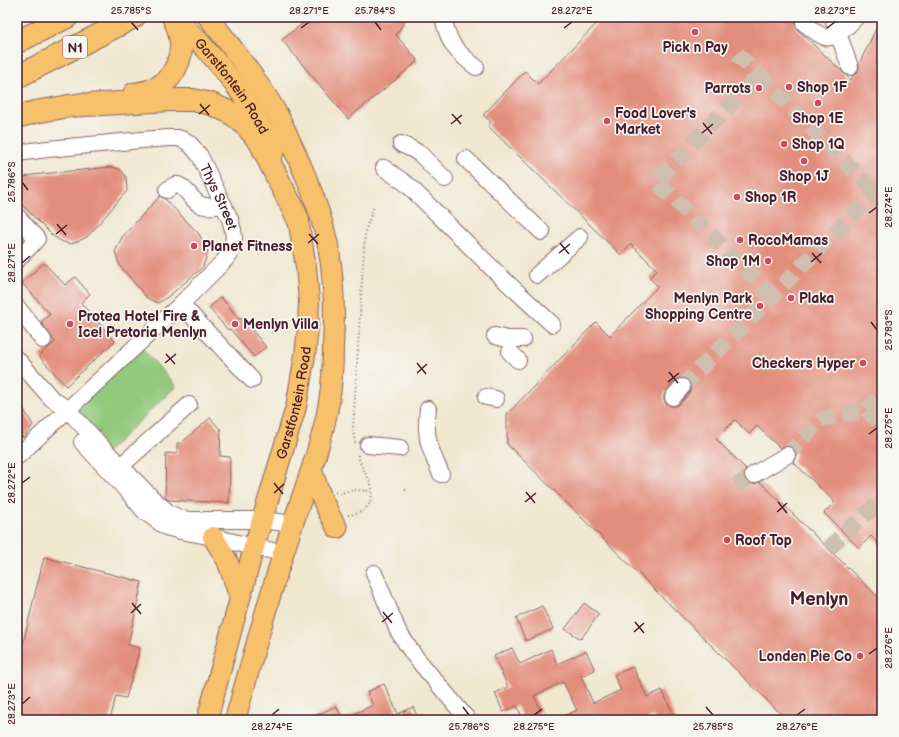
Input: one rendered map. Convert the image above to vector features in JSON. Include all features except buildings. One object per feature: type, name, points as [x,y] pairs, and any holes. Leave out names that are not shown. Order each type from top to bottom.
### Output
[{"type":"highway","name":"N1","points":[[17,42],[67,17]]},
{"type":"highway","name":"N1","points":[[17,77],[134,17]]},
{"type":"highway","points":[[17,117],[35,112],[136,94],[158,87],[165,82],[176,68],[180,58],[192,44],[179,32],[173,17]]},
{"type":"highway","points":[[68,106],[193,100],[211,104],[229,112],[239,119],[260,142],[298,219]]},
{"type":"main road","name":"Garstfontein Road","points":[[176,17],[192,44],[220,64],[243,95],[266,133],[284,176],[298,219],[306,267],[309,300],[305,355],[296,408],[254,547],[207,720]]},
{"type":"main road","name":"Garstfontein Road","points":[[214,24],[232,46],[261,88],[278,116],[296,152],[315,200],[328,245],[334,294],[332,372],[329,402],[321,438],[283,553],[235,720]]},
{"type":"main road","points":[[312,469],[315,483],[324,506],[339,521]]},
{"type":"main road","points":[[213,537],[227,560],[240,598]]},
{"type":"street","points":[[443,17],[450,42],[455,49],[476,67]]},
{"type":"street","points":[[837,24],[846,28],[856,17]]},
{"type":"street","points":[[806,24],[824,37],[829,37],[837,24]]},
{"type":"street","points":[[837,24],[850,67]]},
{"type":"street","name":"Thys Street","points":[[17,153],[142,140],[178,138],[190,144],[200,156],[230,218],[234,238],[230,254],[223,262],[181,304],[17,457]]},
{"type":"street","points":[[401,144],[420,154],[444,179]]},
{"type":"street","points":[[466,159],[542,232]]},
{"type":"street","points":[[384,168],[408,185],[499,275],[552,324]]},
{"type":"street","points":[[167,190],[175,185],[180,186],[199,204],[207,206],[224,205]]},
{"type":"street","points":[[17,216],[37,240],[17,260]]},
{"type":"street","points":[[536,275],[580,237]]},
{"type":"street","points":[[181,304],[252,380]]},
{"type":"street","points":[[17,307],[44,340]]},
{"type":"street","points":[[495,336],[507,339],[523,339]]},
{"type":"street","points":[[17,359],[64,413],[103,448],[130,494],[145,512],[166,527],[283,553]]},
{"type":"street","points":[[116,471],[189,405]]},
{"type":"street","points":[[428,409],[426,425],[428,438],[433,456],[441,474]]},
{"type":"street","points":[[368,444],[400,448]]},
{"type":"street","points":[[753,475],[787,455]]},
{"type":"street","points":[[116,471],[162,507],[179,518],[189,520],[263,520],[292,524]]},
{"type":"street","points":[[374,573],[398,631],[413,654],[468,720]]},
{"type":"path","points":[[339,521],[348,516],[361,513],[366,509],[372,497],[371,485],[357,454],[353,429],[365,232],[373,208]]},
{"type":"path","points":[[330,490],[341,494],[357,490],[363,492],[371,491]]},
{"type":"green space","points":[[141,347],[176,386],[107,452],[75,410]]},
{"type":"tunnel","points":[[737,54],[759,75]]},
{"type":"tunnel","points":[[773,296],[656,181],[759,75],[875,192]]},
{"type":"tunnel","points":[[682,387],[882,185]]},
{"type":"tunnel","points":[[787,455],[821,419],[867,410],[882,394]]},
{"type":"tunnel","points":[[867,410],[882,426]]},
{"type":"tunnel","points":[[736,486],[753,475]]},
{"type":"tunnel","points":[[829,549],[844,533],[882,500]]},
{"type":"place","name":"Pick n Pay","points":[[695,32]]},
{"type":"place","name":"Shop 1F","points":[[789,87]]},
{"type":"place","name":"Parrots","points":[[759,88]]},
{"type":"place","name":"Shop 1E","points":[[818,103]]},
{"type":"place","name":"Food Lover's Market","points":[[607,121]]},
{"type":"place","name":"Shop 1Q","points":[[784,144]]},
{"type":"place","name":"Shop 1J","points":[[804,161]]},
{"type":"place","name":"Shop 1R","points":[[737,197]]},
{"type":"place","name":"RocoMamas","points":[[740,240]]},
{"type":"place","name":"Planet Fitness","points":[[194,246]]},
{"type":"place","name":"Shop 1M","points":[[768,261]]},
{"type":"place","name":"Plaka","points":[[791,298]]},
{"type":"place","name":"Menlyn Park Shopping Centre","points":[[760,306]]},
{"type":"place","name":"Protea Hotel Fire & Ice! Pretoria Menlyn","points":[[70,324]]},
{"type":"place","name":"Menlyn Villa","points":[[235,324]]},
{"type":"place","name":"Checkers Hyper","points":[[863,363]]},
{"type":"place","name":"Roof Top","points":[[727,540]]},
{"type":"place","name":"Londen Pie Co","points":[[860,656]]},
{"type":"district","name":"Menlyn","points":[[819,599]]}]
